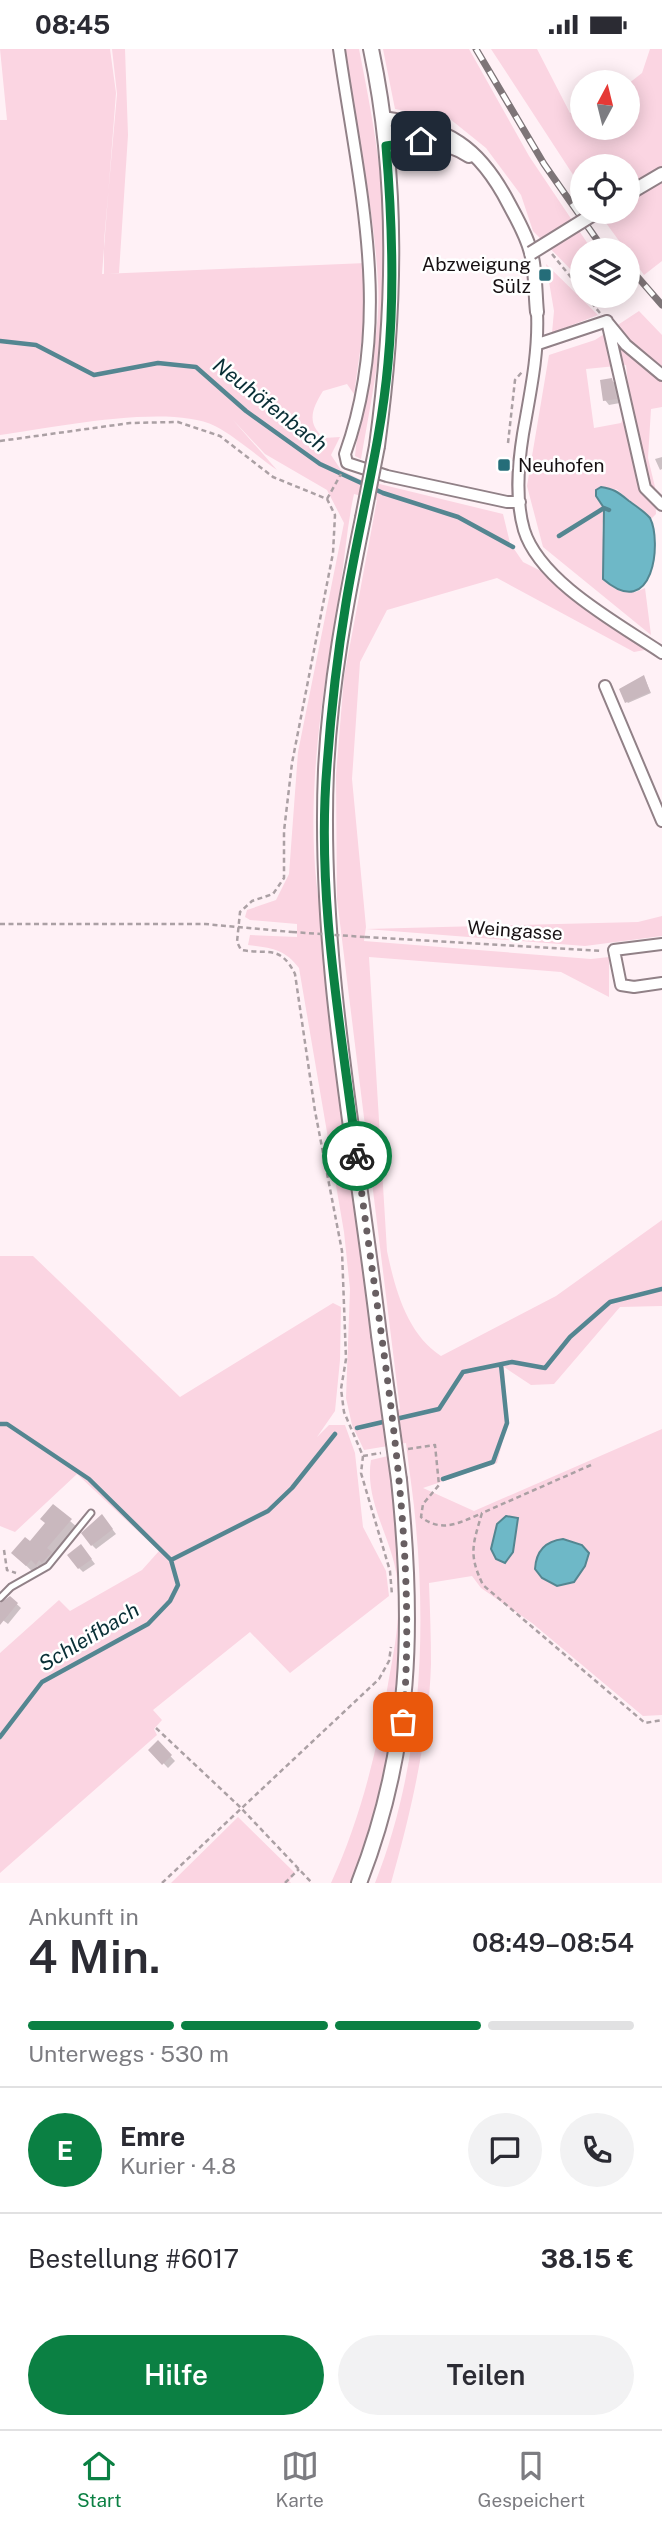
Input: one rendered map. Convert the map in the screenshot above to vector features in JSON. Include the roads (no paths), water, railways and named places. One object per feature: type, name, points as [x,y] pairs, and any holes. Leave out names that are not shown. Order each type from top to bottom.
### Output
[{"type":"main road","points":[[359,1883],[380,1827],[403,1722],[408,1604],[399,1480],[341,1041],[326,851],[326,769],[334,684],[377,446],[388,363],[393,283],[386,146],[371,49]]},
{"type":"street","points":[[338,49],[369,250],[372,304],[368,357],[345,454],[347,463],[387,476],[507,502],[520,502]]},
{"type":"street","points":[[383,118],[422,125],[447,135],[475,153],[516,217],[531,253],[538,344],[519,465],[524,530],[554,575],[662,653]]},
{"type":"street","points":[[386,146],[421,141],[444,144],[487,168]]},
{"type":"street","points":[[640,187],[662,174]]},
{"type":"street","points":[[531,253],[577,224]]},
{"type":"street","points":[[538,344],[607,321]]},
{"type":"street","points":[[607,321],[626,345],[662,375]]},
{"type":"street","points":[[607,321],[645,488],[662,505]]},
{"type":"street","points":[[606,685],[662,821]]},
{"type":"street","points":[[662,944],[614,950],[621,985],[634,988],[662,983]]},
{"type":"lane","points":[[0,1598],[11,1587],[48,1566],[91,1513]]},
{"type":"water","points":[[601,487],[617,492],[643,511],[650,518],[654,529],[654,559],[650,574],[643,585],[634,591],[620,590],[603,579],[604,508],[596,496],[596,490]]},
{"type":"water","points":[[506,1516],[518,1518],[513,1552],[505,1563],[496,1559],[491,1549],[497,1524]]},
{"type":"water","points":[[563,1539],[582,1545],[589,1553],[585,1566],[574,1582],[557,1586],[542,1578],[535,1569],[537,1557],[543,1548]]},
{"type":"waterway","name":"Neuhöfenbach","points":[[0,341],[36,345],[94,375],[158,363],[196,367],[246,411],[320,464],[383,493],[458,517],[513,547]]},
{"type":"waterway","name":"Neuhöfenbach","points":[[559,536],[604,508],[609,510]]},
{"type":"waterway","name":"Schleifbach","points":[[357,1428],[439,1409],[463,1372],[512,1362],[545,1368],[570,1337],[610,1302],[662,1289]]},
{"type":"waterway","points":[[443,1479],[493,1462],[507,1423],[501,1365]]},
{"type":"waterway","points":[[0,1424],[7,1424],[89,1479],[171,1560]]},
{"type":"waterway","name":"Schleifbach","points":[[0,1737],[42,1682],[148,1624],[170,1601],[178,1585],[171,1560],[268,1511],[292,1488],[335,1434]]},
{"type":"railway","points":[[476,49],[544,164],[596,238]]},
{"type":"railway","points":[[640,280],[662,305]]},
{"type":"place","name":"Abzweigung Sülz","points":[[545,275]]},
{"type":"place","name":"Neuhofen","points":[[504,465]]}]
